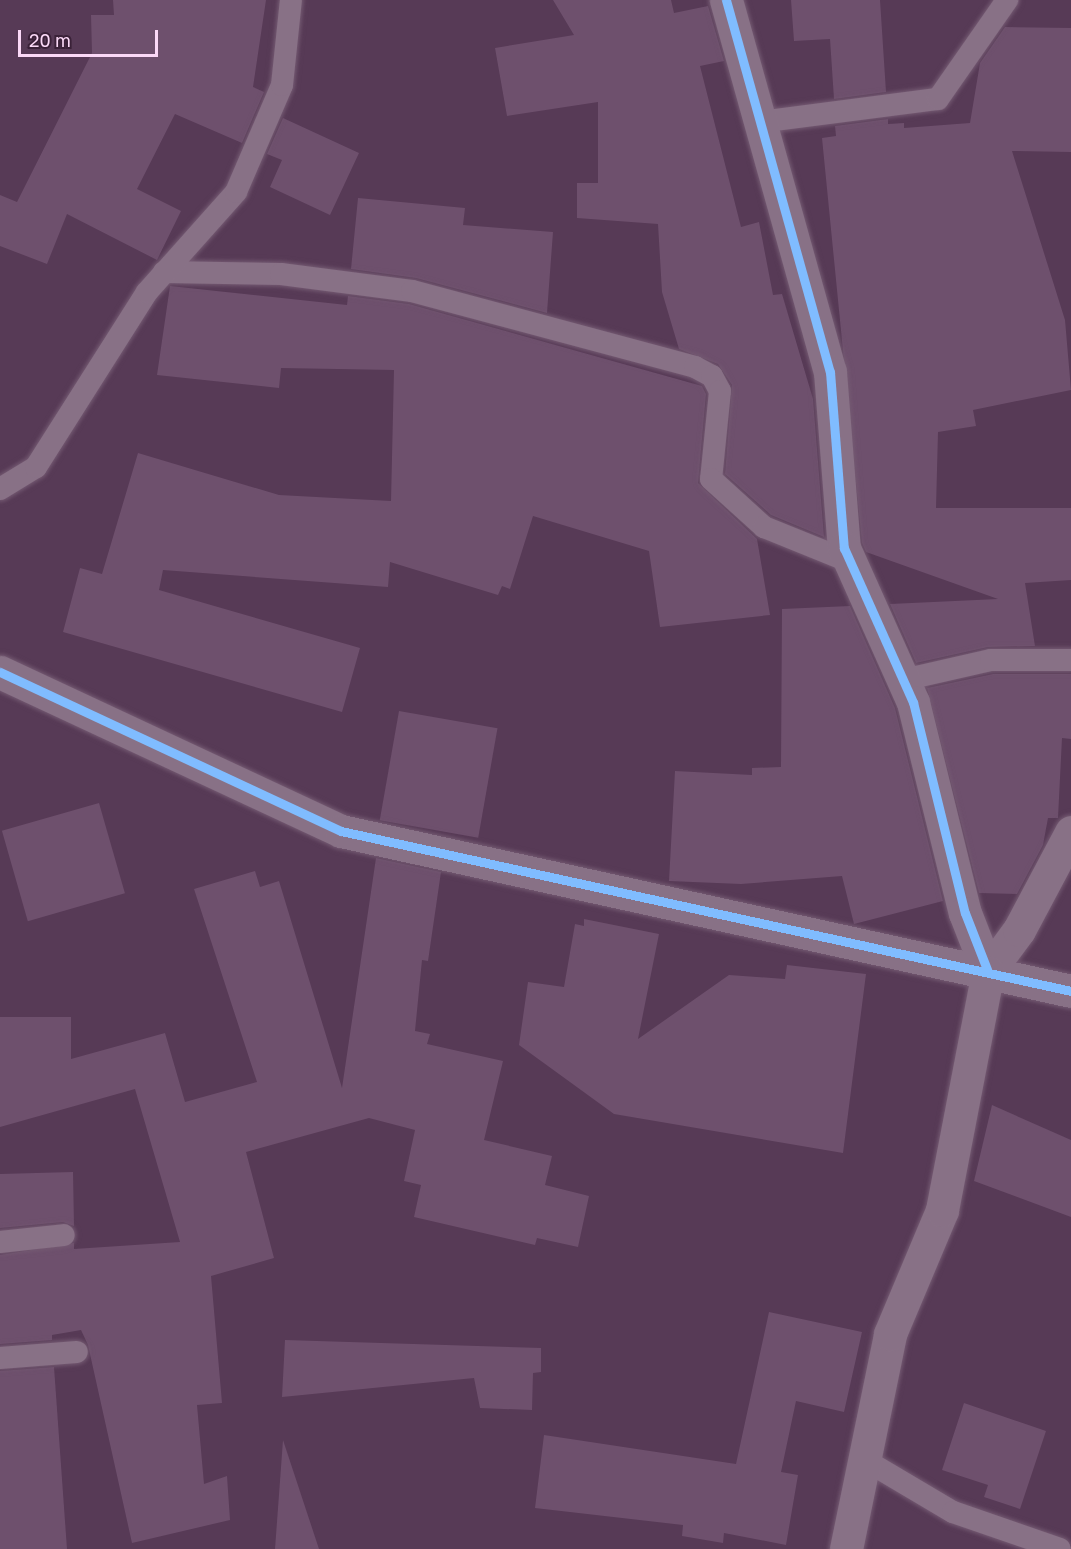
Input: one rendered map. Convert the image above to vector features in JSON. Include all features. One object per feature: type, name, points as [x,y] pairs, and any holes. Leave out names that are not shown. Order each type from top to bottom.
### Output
[{"type":"street","points":[[726,0],[830,372],[848,561],[903,680],[965,913],[988,972]]},
{"type":"street","points":[[0,672],[341,831],[1071,991]]},
{"type":"street","points":[[846,1549],[890,1334],[942,1210],[988,972],[1019,930],[1071,832]]},
{"type":"lane","points":[[0,489],[36,467],[164,272],[236,192],[282,85],[291,0]]},
{"type":"lane","points":[[760,122],[938,99],[1007,0]]},
{"type":"lane","points":[[164,272],[281,274],[412,291],[695,367],[712,376],[720,391],[711,479],[764,526],[848,561]]},
{"type":"lane","points":[[903,680],[991,660],[1071,660]]},
{"type":"lane","points":[[0,1242],[64,1235]]},
{"type":"lane","points":[[0,1358],[76,1352]]},
{"type":"lane","points":[[866,1460],[953,1512],[1060,1549]]},
{"type":"building","points":[[113,0],[266,0],[253,87],[264,92],[242,143],[175,114],[137,189],[181,211],[157,260],[67,214],[47,264],[0,246],[0,195],[17,202],[92,53],[91,15],[114,15]]},
{"type":"building","points":[[553,0],[671,0],[674,13],[708,6],[724,61],[700,66],[741,227],[759,222],[773,295],[782,294],[813,399],[824,537],[771,515],[725,474],[732,385],[718,364],[679,349],[662,292],[658,224],[577,218],[577,183],[598,183],[598,102],[507,116],[495,48],[574,35]]},
{"type":"building","points":[[791,0],[880,0],[886,92],[834,99],[830,39],[794,41]]},
{"type":"building","points":[[1005,27],[1071,28],[1071,152],[1012,151],[1065,320],[1071,390],[973,410],[976,426],[938,432],[936,508],[1071,508],[1071,580],[1025,583],[1035,646],[988,647],[916,663],[890,604],[998,599],[866,552],[862,543],[822,138],[836,136],[835,126],[888,119],[888,124],[904,123],[904,128],[970,123],[980,63]]},
{"type":"building","points":[[283,118],[359,153],[330,215],[270,187],[282,160],[267,154]]},
{"type":"building","points":[[358,198],[465,208],[463,225],[553,232],[547,313],[416,278],[351,269]]},
{"type":"building","points":[[170,286],[347,305],[348,296],[409,304],[702,386],[706,394],[698,483],[757,539],[770,615],[660,627],[649,551],[533,516],[510,589],[502,586],[498,595],[390,562],[388,587],[163,570],[159,590],[360,648],[342,712],[63,632],[80,568],[102,574],[138,453],[279,495],[391,501],[394,370],[281,368],[279,388],[157,375]]},
{"type":"building","points":[[850,606],[895,708],[943,901],[854,924],[842,876],[741,884],[669,881],[675,771],[752,775],[752,768],[781,767],[782,609]]},
{"type":"building","points":[[993,674],[1071,674],[1071,739],[1062,738],[1058,818],[1048,818],[1043,845],[1017,894],[979,893],[927,688]]},
{"type":"building","points":[[399,711],[497,728],[478,838],[380,820]]},
{"type":"building","points":[[99,803],[125,893],[28,921],[2,831]]},
{"type":"building","points":[[376,858],[441,872],[428,961],[422,960],[415,1031],[430,1034],[427,1044],[503,1061],[484,1140],[552,1156],[545,1185],[589,1196],[578,1247],[537,1238],[535,1245],[414,1217],[421,1185],[404,1181],[415,1130],[369,1118],[246,1152],[274,1258],[211,1276],[222,1403],[197,1405],[204,1484],[227,1476],[230,1520],[132,1543],[88,1345],[81,1330],[52,1335],[52,1340],[0,1344],[0,1255],[74,1243],[74,1249],[180,1242],[135,1089],[0,1127],[0,1017],[71,1017],[71,1059],[165,1033],[185,1102],[257,1082],[194,889],[255,871],[260,887],[279,881],[342,1088]]},
{"type":"building","points":[[584,919],[659,934],[638,1039],[729,975],[785,979],[787,965],[866,974],[843,1153],[614,1114],[519,1045],[528,982],[564,987],[575,924],[584,926]]},
{"type":"building","points":[[992,1105],[1071,1140],[1071,1217],[974,1181]]},
{"type":"building","points":[[73,1172],[74,1226],[63,1222],[0,1228],[0,1174]]},
{"type":"building","points":[[769,1312],[862,1332],[844,1412],[796,1401],[781,1472],[798,1475],[786,1545],[724,1533],[723,1543],[682,1536],[683,1525],[535,1508],[544,1435],[736,1464]]},
{"type":"building","points":[[285,1340],[541,1348],[541,1372],[533,1373],[532,1410],[480,1408],[474,1378],[282,1397]]},
{"type":"building","points":[[54,1367],[67,1549],[0,1549],[0,1371]]},
{"type":"building","points":[[964,1403],[1046,1431],[1020,1509],[984,1497],[988,1485],[942,1470]]},
{"type":"building","points":[[283,1440],[319,1549],[275,1549]]},
{"type":"cycle path","points":[[726,0],[830,372],[844,548],[913,702],[965,913],[988,972]]},
{"type":"cycle path","points":[[0,672],[341,831],[1071,991]]}]
